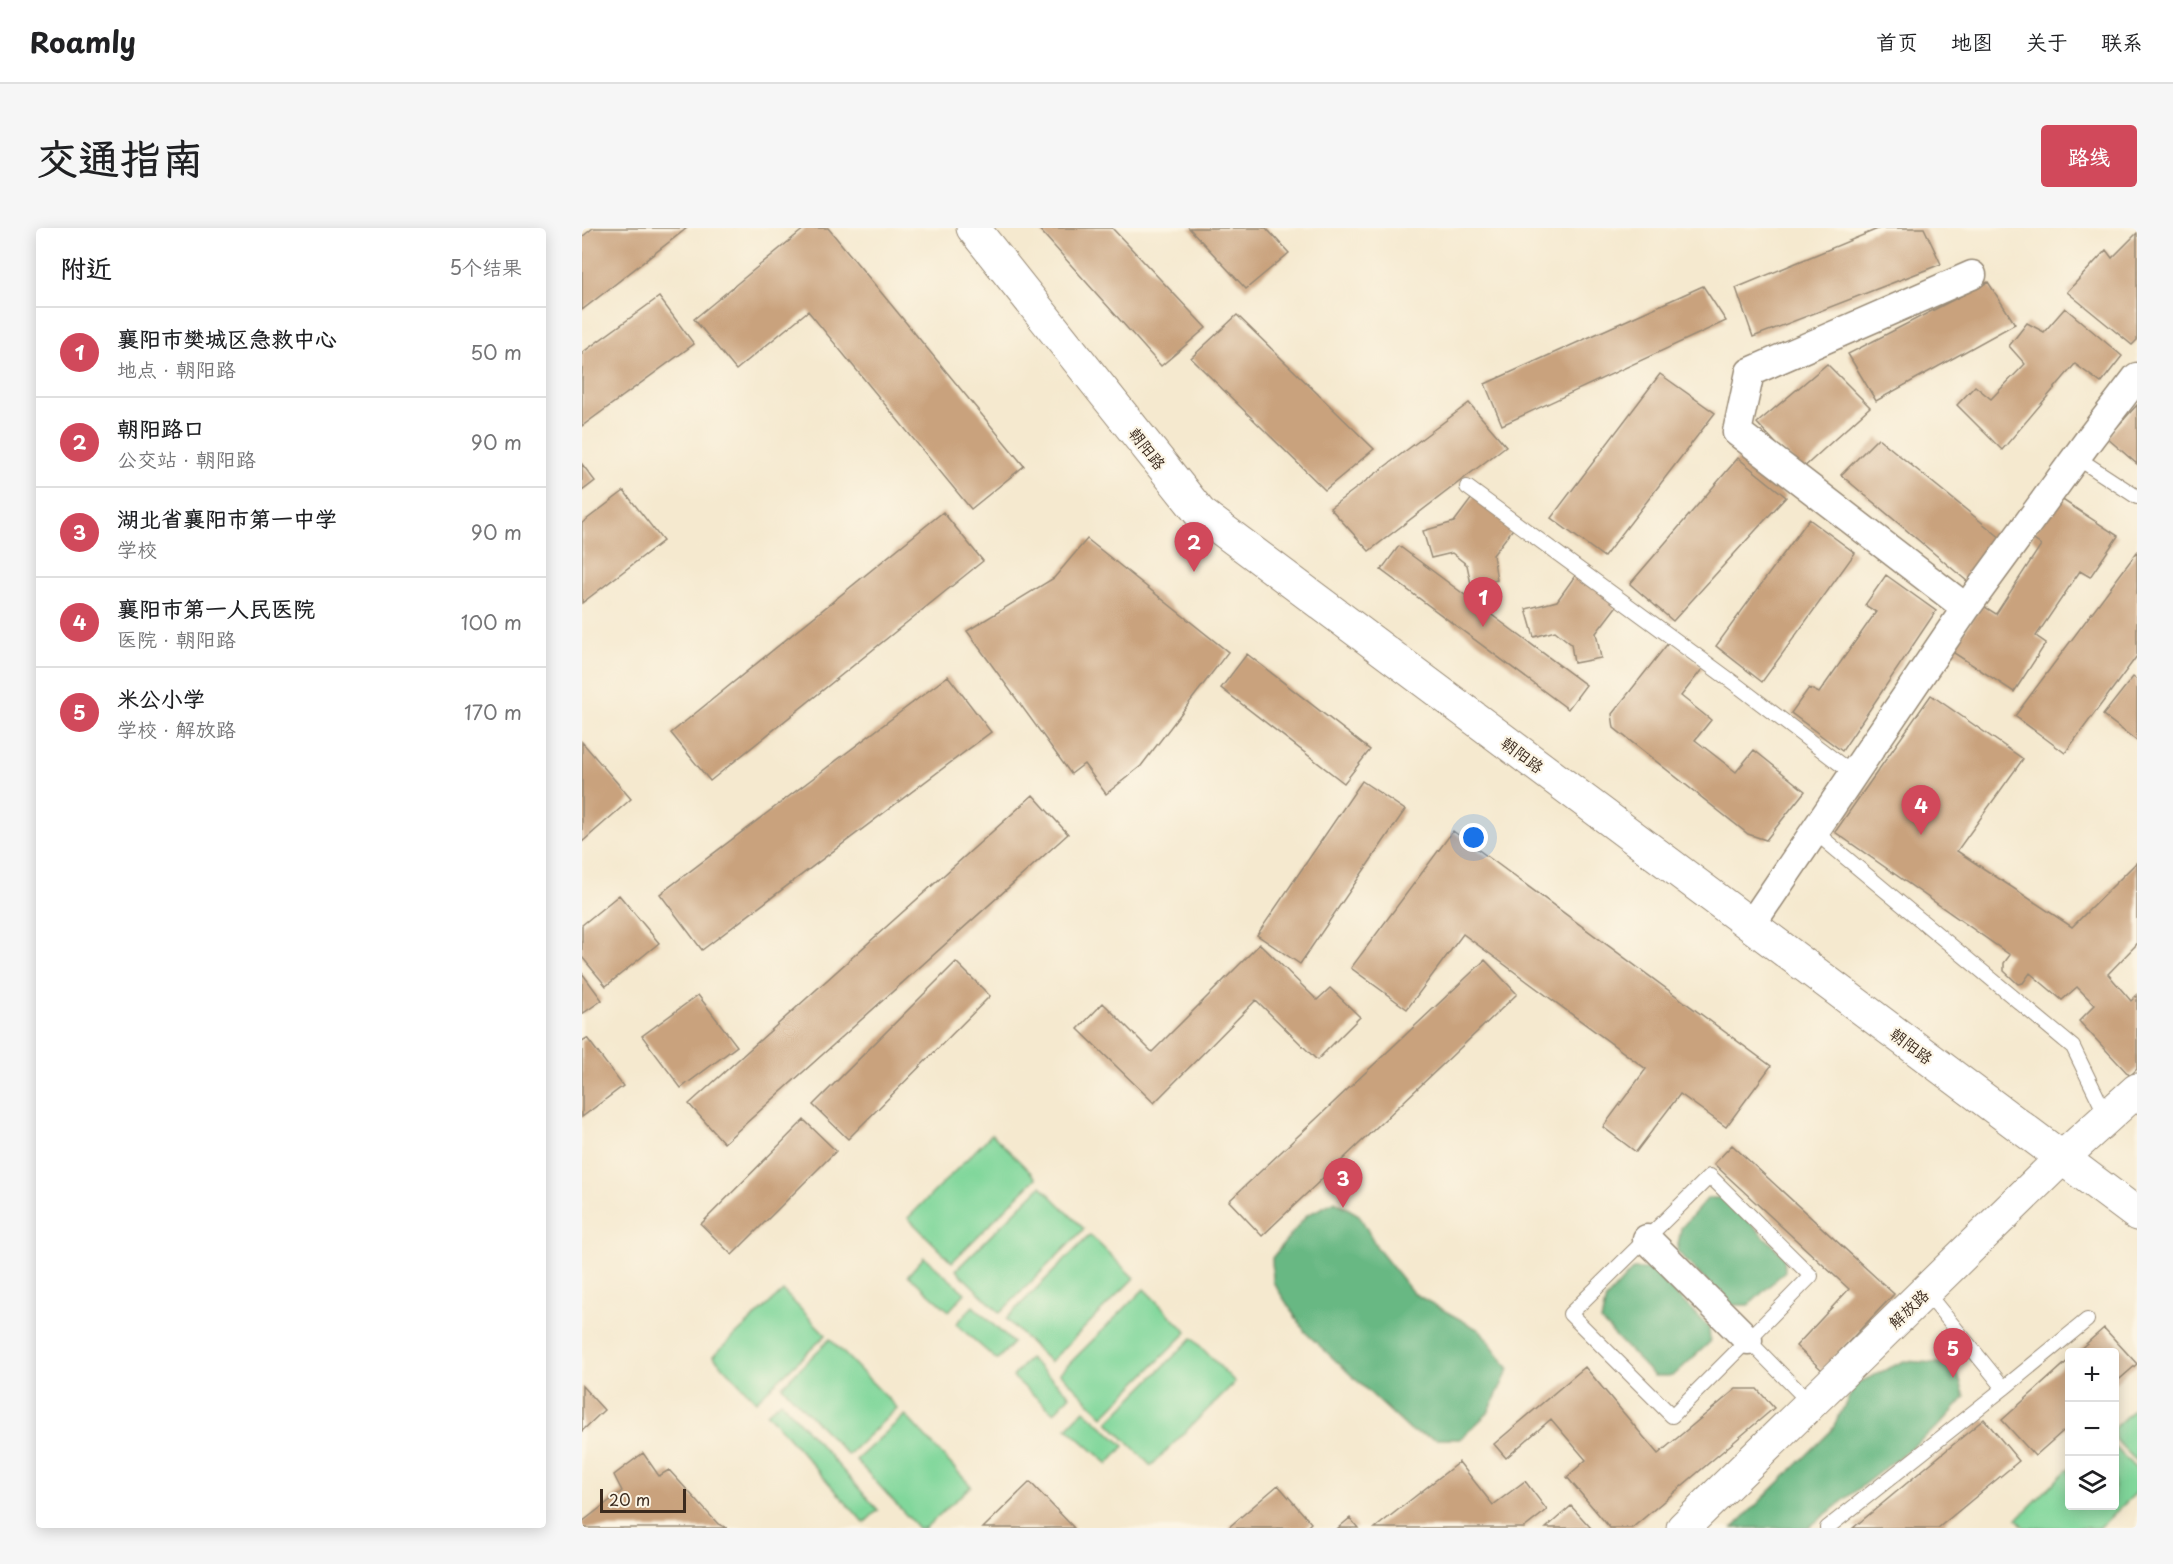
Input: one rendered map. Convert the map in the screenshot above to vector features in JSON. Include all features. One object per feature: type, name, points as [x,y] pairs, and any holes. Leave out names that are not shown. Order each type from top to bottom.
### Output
[{"type":"main road","name":"朝阳路","points":[[973,228],[1200,513],[2137,1214]]},
{"type":"main road","name":"解放路","points":[[1683,1528],[2063,1157],[2137,1090]]},
{"type":"street","points":[[1966,608],[1737,432],[1750,372],[1972,275]]},
{"type":"street","points":[[1751,925],[1966,608],[2137,377]]},
{"type":"street","points":[[1647,1239],[1748,1340]]},
{"type":"lane","points":[[2076,457],[2137,497]]},
{"type":"lane","points":[[1467,487],[1734,683],[1853,774]]},
{"type":"lane","points":[[1815,832],[2073,1047],[2107,1117]]},
{"type":"lane","points":[[1710,1176],[1811,1276],[1748,1340],[1672,1416],[1570,1314],[1710,1176]]},
{"type":"lane","points":[[1925,1291],[2004,1388]]},
{"type":"lane","points":[[1827,1528],[2087,1320]]},
{"type":"lane","points":[[1748,1340],[1810,1403]]},
{"type":"green space","points":[[992,1134],[1036,1178],[952,1262],[908,1218]]},
{"type":"green space","points":[[1041,1186],[1084,1229],[1000,1313],[956,1270]]},
{"type":"green space","points":[[1708,1198],[1725,1198],[1784,1256],[1785,1271],[1749,1305],[1729,1305],[1677,1251],[1681,1228]]},
{"type":"green space","points":[[1335,1201],[1359,1215],[1378,1249],[1413,1293],[1481,1331],[1509,1369],[1488,1413],[1460,1439],[1437,1439],[1411,1431],[1305,1332],[1273,1282],[1272,1258],[1307,1215]]},
{"type":"green space","points":[[1090,1235],[1134,1278],[1050,1362],[1006,1319]]},
{"type":"green space","points":[[924,1257],[965,1293],[949,1311],[908,1275]]},
{"type":"green space","points":[[1633,1269],[1650,1269],[1709,1327],[1710,1342],[1673,1376],[1654,1376],[1601,1321],[1606,1299]]},
{"type":"green space","points":[[1144,1289],[1187,1332],[1103,1416],[1060,1373]]},
{"type":"green space","points":[[783,1291],[826,1335],[756,1401],[713,1356]]},
{"type":"green space","points":[[973,1306],[1013,1343],[997,1360],[956,1324]]},
{"type":"green space","points":[[1192,1338],[1235,1382],[1151,1466],[1108,1422]]},
{"type":"green space","points":[[830,1339],[897,1408],[848,1455],[782,1386]]},
{"type":"green space","points":[[1029,1358],[1070,1395],[1054,1413],[1013,1377]]},
{"type":"green space","points":[[1904,1361],[1950,1364],[1956,1369],[1965,1397],[1940,1425],[1808,1528],[1733,1528],[1831,1431],[1856,1384]]},
{"type":"green space","points":[[781,1401],[878,1510],[864,1523],[767,1413]]},
{"type":"green space","points":[[2137,1406],[2137,1462],[2119,1443],[2119,1423]]},
{"type":"green space","points":[[1084,1410],[1124,1446],[1108,1464],[1067,1428]]},
{"type":"green space","points":[[905,1415],[971,1486],[925,1528],[918,1528],[856,1460]]},
{"type":"green space","points":[[2119,1451],[2137,1470],[2137,1492],[2119,1509]]},
{"type":"green space","points":[[2065,1472],[2065,1510],[2118,1510],[2099,1528],[2025,1528],[2017,1519]]},
{"type":"building","points":[[593,228],[687,228],[582,310],[582,237]]},
{"type":"building","points":[[805,228],[828,228],[1024,466],[971,509],[808,311],[736,370],[694,319]]},
{"type":"building","points":[[1038,228],[1112,228],[1206,328],[1161,366]]},
{"type":"building","points":[[1189,228],[1266,228],[1289,253],[1246,289]]},
{"type":"building","points":[[1880,228],[1924,228],[1941,264],[1753,337],[1736,288]]},
{"type":"building","points":[[2137,233],[2137,340],[2132,345],[2067,292],[2106,250],[2112,258]]},
{"type":"building","points":[[1988,282],[2015,324],[1876,401],[1848,354]]},
{"type":"building","points":[[1703,286],[1726,321],[1502,425],[1485,384]]},
{"type":"building","points":[[659,297],[694,344],[582,426],[582,353]]},
{"type":"building","points":[[2065,308],[2122,356],[2101,383],[2075,364],[2002,450],[1957,405],[1975,386],[1991,399],[2025,364],[2009,346],[2027,323],[2044,332]]},
{"type":"building","points":[[1237,315],[1374,449],[1325,490],[1191,358]]},
{"type":"building","points":[[1827,364],[1870,407],[1801,470],[1757,423]]},
{"type":"building","points":[[1660,374],[1715,413],[1604,557],[1551,518]]},
{"type":"building","points":[[1469,403],[1506,446],[1369,551],[1330,508]]},
{"type":"building","points":[[2137,405],[2137,464],[2107,438]]},
{"type":"building","points":[[1878,438],[2002,539],[1968,582],[1841,475]]},
{"type":"building","points":[[1738,458],[1786,497],[1673,621],[1630,584]]},
{"type":"building","points":[[582,464],[595,481],[582,491]]},
{"type":"building","points":[[624,491],[663,541],[582,603],[582,523]]},
{"type":"building","points":[[1475,494],[1516,525],[1493,555],[1497,580],[1471,584],[1467,565],[1452,553],[1431,558],[1423,531],[1454,522]]},
{"type":"building","points":[[2058,497],[2118,536],[2090,577],[2080,571],[2036,636],[2046,643],[2014,692],[1951,651],[1982,605],[1996,614],[2041,545],[2031,538]]},
{"type":"building","points":[[943,512],[983,561],[710,781],[671,733]]},
{"type":"building","points":[[1809,519],[1855,553],[1762,682],[1716,646]]},
{"type":"building","points":[[1087,539],[1228,652],[1141,766],[1106,794],[1084,764],[1071,774],[967,631],[1054,578]]},
{"type":"building","points":[[1399,546],[1586,685],[1568,709],[1381,570]]},
{"type":"building","points":[[2137,552],[2137,656],[2065,753],[2015,716]]},
{"type":"building","points":[[1577,573],[1619,603],[1596,633],[1601,658],[1574,663],[1571,644],[1555,631],[1534,637],[1526,609],[1557,601]]},
{"type":"building","points":[[1886,575],[1936,611],[1842,751],[1791,713],[1809,688],[1819,693],[1876,612],[1865,605]]},
{"type":"building","points":[[1669,642],[1703,668],[1681,696],[1711,720],[1695,740],[1736,772],[1754,750],[1805,791],[1766,840],[1748,834],[1614,728],[1612,714]]},
{"type":"building","points":[[1247,654],[1370,750],[1344,783],[1221,688]]},
{"type":"building","points":[[948,676],[991,732],[702,950],[660,894]]},
{"type":"building","points":[[2133,677],[2137,680],[2137,741],[2103,715]]},
{"type":"building","points":[[1931,695],[2023,759],[1957,851],[2072,927],[2137,862],[2137,944],[2108,974],[2131,1001],[2137,995],[2137,1069],[2130,1076],[2079,1021],[2095,1005],[2077,987],[2062,1000],[2030,973],[2023,983],[2018,984],[2004,971],[2004,963],[2010,955],[1835,832]]},
{"type":"building","points":[[582,742],[631,799],[582,842]]},
{"type":"building","points":[[1362,781],[1405,810],[1300,964],[1257,935]]},
{"type":"building","points":[[1033,795],[1068,834],[724,1143],[689,1104]]},
{"type":"building","points":[[1453,831],[1771,1066],[1726,1127],[1680,1094],[1636,1152],[1603,1127],[1646,1069],[1463,934],[1407,1009],[1351,968]]},
{"type":"building","points":[[619,895],[659,943],[606,986],[582,957],[582,925]]},
{"type":"building","points":[[1260,944],[1317,1000],[1330,988],[1360,1017],[1317,1060],[1256,1000],[1154,1103],[1078,1029],[1103,1003],[1152,1052]]},
{"type":"building","points":[[1485,960],[1517,994],[1262,1236],[1229,1201]]},
{"type":"building","points":[[956,962],[990,996],[848,1139],[813,1105]]},
{"type":"building","points":[[582,973],[602,1000],[582,1014]]},
{"type":"building","points":[[698,995],[737,1046],[681,1088],[642,1036]]},
{"type":"building","points":[[587,1038],[623,1086],[582,1117],[582,1041]]},
{"type":"building","points":[[804,1120],[836,1151],[732,1255],[701,1224]]},
{"type":"building","points":[[1732,1145],[1894,1294],[1822,1370],[1796,1346],[1849,1289],[1714,1164]]},
{"type":"building","points":[[2104,1328],[2137,1364],[2119,1380],[2119,1348],[2082,1348]]},
{"type":"building","points":[[2065,1363],[2065,1429],[2035,1456],[2002,1420]]},
{"type":"building","points":[[1585,1367],[1658,1454],[1736,1389],[1757,1389],[1774,1408],[1632,1528],[1610,1528],[1567,1477],[1586,1460],[1551,1419],[1506,1458],[1494,1444]]},
{"type":"building","points":[[582,1386],[604,1410],[582,1431]]},
{"type":"building","points":[[1984,1419],[2019,1461],[1938,1528],[1853,1528]]},
{"type":"building","points":[[643,1453],[659,1476],[669,1470],[718,1524],[727,1528],[582,1528],[582,1522],[622,1491],[614,1475]]},
{"type":"building","points":[[1459,1462],[1493,1505],[1525,1481],[1547,1510],[1524,1528],[1375,1528]]},
{"type":"building","points":[[1030,1482],[1074,1528],[983,1528]]},
{"type":"building","points":[[1278,1485],[1311,1523],[1306,1528],[1228,1528]]},
{"type":"building","points":[[1571,1506],[1591,1528],[1546,1528]]},
{"type":"building","points":[[1350,1518],[1358,1528],[1338,1528]]},
{"type":"place","name":"朝阳路口","points":[[1194,572]]},
{"type":"place","name":"襄阳市樊城区急救中心","points":[[1483,627]]},
{"type":"place","name":"襄阳市第一人民医院","points":[[1921,835]]},
{"type":"place","name":"湖北省襄阳市第一中学","points":[[1343,1208]]},
{"type":"place","name":"米公小学","points":[[1953,1378]]}]
